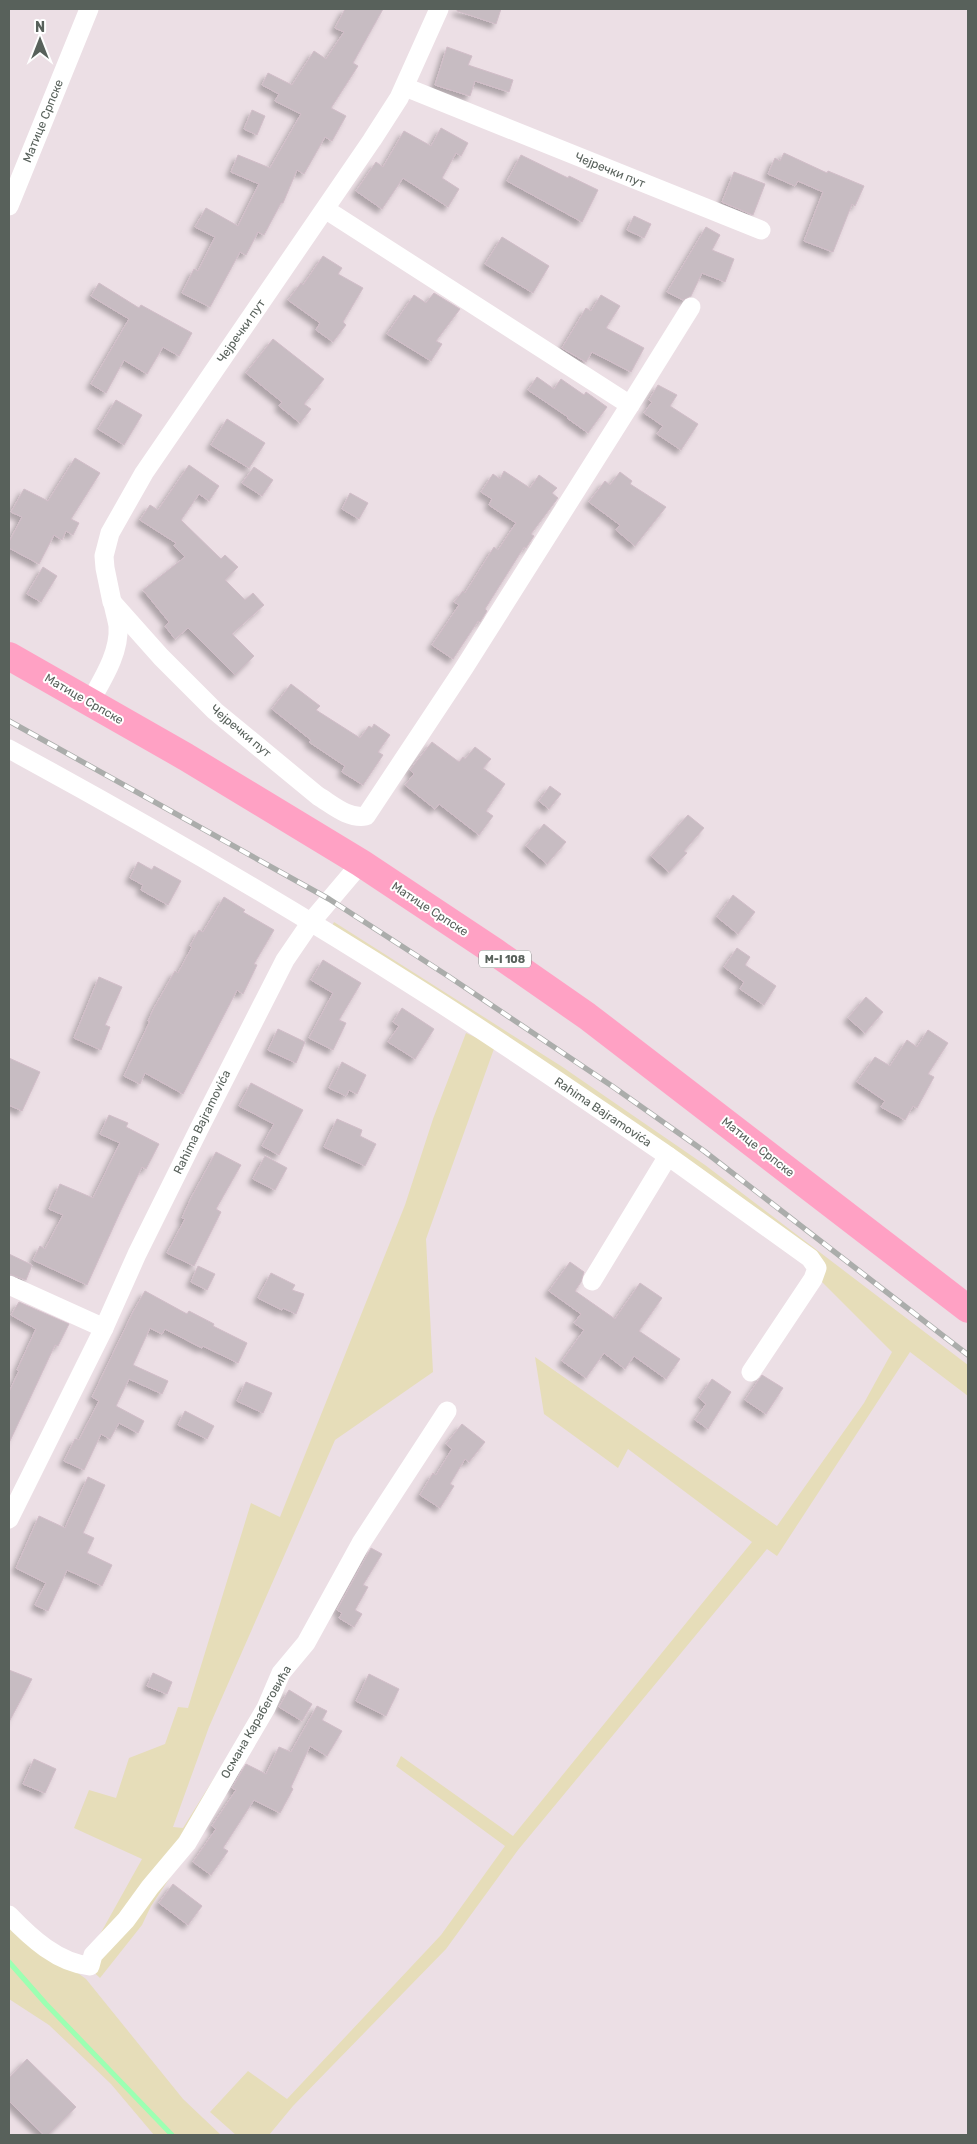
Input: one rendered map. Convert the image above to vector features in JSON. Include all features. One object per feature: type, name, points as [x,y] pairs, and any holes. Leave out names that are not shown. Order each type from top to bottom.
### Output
[{"type":"main road","name":"Матице Српске","points":[[9,656],[186,757],[361,863],[587,1016],[968,1309]]},
{"type":"street","name":"Матице Српске","points":[[9,206],[89,9]]},
{"type":"street","name":"Чејречки пут","points":[[439,9],[405,88],[372,140],[144,473],[110,533],[104,556],[112,602],[161,657],[215,712],[318,796],[351,815],[366,816],[464,668],[691,307]]},
{"type":"street","name":"Чејречки пут","points":[[405,88],[761,230]]},
{"type":"street","points":[[325,209],[630,405]]},
{"type":"street","points":[[90,702],[107,671],[116,641],[118,626],[112,602]]},
{"type":"street","name":"Rahima Bajramovića","points":[[9,749],[129,815],[311,922],[425,993],[668,1156],[810,1258],[817,1268],[813,1279],[751,1372]]},
{"type":"street","name":"Rahima Bajramovića","points":[[9,1519],[104,1328],[137,1254],[234,1057],[286,960],[311,922],[361,863]]},
{"type":"street","points":[[592,1281],[668,1156]]},
{"type":"street","points":[[9,1285],[104,1328]]},
{"type":"street","name":"Османа Карабеговића","points":[[9,1915],[46,1948],[77,1965],[90,1966],[93,1955],[126,1920],[187,1843],[266,1708],[281,1673],[306,1643],[361,1543],[447,1411]]},
{"type":"shaded area","points":[[334,922],[561,1066],[705,1165],[968,1365],[968,1396],[910,1352],[777,1556],[767,1549],[518,1850],[446,1949],[293,2106],[269,2135],[236,2135],[210,2112],[248,2071],[287,2099],[441,1935],[505,1846],[396,1766],[401,1756],[513,1836],[752,1542],[628,1449],[618,1468],[544,1414],[535,1357],[777,1526],[864,1403],[892,1352],[812,1272],[818,1263],[328,934]]},
{"type":"shaded area","points":[[466,1033],[495,1046],[426,1239],[433,1372],[335,1440],[209,1727],[173,1827],[183,1828],[269,1690],[173,1873],[151,1906],[142,1925],[100,1978],[84,1963],[142,1859],[74,1828],[89,1790],[116,1798],[129,1758],[165,1744],[178,1707],[188,1708],[251,1503],[280,1517],[405,1205],[433,1119]]},
{"type":"shaded area","points":[[9,1923],[86,1979],[183,2099],[221,2135],[154,2135],[111,2084],[49,2025],[9,1999]]},
{"type":"building","points":[[345,9],[383,9],[353,63],[358,66],[331,108],[346,116],[332,141],[325,137],[304,174],[297,170],[283,203],[281,203],[264,235],[258,232],[246,255],[240,252],[210,307],[182,293],[194,269],[198,271],[215,237],[195,227],[206,208],[238,226],[259,184],[231,172],[238,155],[270,168],[301,114],[275,101],[279,94],[262,85],[268,73],[292,85],[314,51],[326,59],[344,32],[335,28]]},
{"type":"building","points":[[457,9],[501,9],[496,24],[457,11]]},
{"type":"building","points":[[447,47],[472,56],[468,65],[513,80],[509,92],[475,81],[470,96],[435,85]]},
{"type":"building","points":[[252,110],[265,116],[257,135],[244,129]]},
{"type":"building","points":[[441,128],[468,143],[461,156],[456,153],[442,178],[459,189],[448,207],[403,178],[382,209],[356,191],[376,162],[383,167],[404,131],[431,146]]},
{"type":"building","points":[[784,153],[827,173],[828,171],[864,186],[855,206],[852,204],[833,252],[804,241],[823,192],[798,181],[795,186],[768,174],[775,158],[780,161]]},
{"type":"building","points":[[521,155],[598,190],[582,222],[507,181]]},
{"type":"building","points":[[734,172],[765,184],[753,215],[722,202]]},
{"type":"building","points":[[634,216],[651,224],[644,238],[627,230]]},
{"type":"building","points":[[706,227],[720,235],[712,250],[734,259],[725,282],[702,273],[691,296],[683,300],[667,292]]},
{"type":"building","points":[[502,237],[549,266],[533,293],[485,264]]},
{"type":"building","points":[[323,256],[342,268],[338,274],[363,288],[343,322],[346,325],[333,342],[316,330],[320,323],[288,300],[301,283],[303,285]]},
{"type":"building","points":[[99,283],[139,308],[141,305],[192,333],[179,356],[163,347],[147,374],[124,360],[106,393],[91,384],[129,319],[91,296]]},
{"type":"building","points":[[434,293],[460,309],[436,341],[442,344],[431,361],[387,334],[414,295],[426,303]]},
{"type":"building","points":[[601,295],[620,306],[606,328],[644,348],[631,372],[592,352],[586,362],[562,348],[586,308],[591,311]]},
{"type":"building","points":[[273,339],[324,379],[304,404],[311,409],[300,423],[279,406],[282,402],[246,373]]},
{"type":"building","points":[[537,377],[554,389],[561,379],[584,395],[586,392],[607,407],[588,433],[528,390]]},
{"type":"building","points":[[658,385],[677,395],[670,406],[698,424],[681,450],[657,434],[663,426],[644,413],[652,402],[649,400]]},
{"type":"building","points":[[116,400],[142,415],[124,445],[98,429]]},
{"type":"building","points":[[227,419],[265,443],[249,468],[211,445]]},
{"type":"building","points":[[75,458],[100,473],[71,519],[79,523],[73,535],[66,531],[62,540],[54,535],[39,564],[9,548],[9,542],[22,517],[11,512],[24,489],[48,501]]},
{"type":"building","points":[[189,465],[219,486],[209,501],[199,494],[181,520],[221,559],[225,555],[238,567],[225,580],[245,600],[253,593],[264,605],[232,634],[254,656],[235,675],[188,628],[175,639],[165,626],[169,622],[143,590],[185,557],[174,546],[176,543],[140,520],[150,505],[158,510]]},
{"type":"building","points":[[254,467],[273,480],[262,496],[242,483]]},
{"type":"building","points":[[504,471],[530,488],[539,475],[557,488],[552,493],[558,498],[531,534],[534,536],[526,548],[524,547],[485,609],[487,611],[480,622],[478,621],[453,659],[432,645],[459,605],[454,602],[463,591],[465,593],[494,547],[498,550],[516,523],[489,505],[492,499],[481,492],[493,474],[500,479]]},
{"type":"building","points":[[620,472],[632,481],[630,484],[666,507],[635,546],[616,530],[620,525],[589,502],[605,481],[610,485]]},
{"type":"building","points":[[350,493],[368,503],[359,519],[342,509]]},
{"type":"building","points":[[43,567],[57,576],[41,602],[27,594]]},
{"type":"building","points":[[291,684],[320,706],[316,710],[360,738],[369,726],[372,728],[374,724],[390,735],[378,752],[383,755],[363,785],[342,772],[345,766],[309,742],[311,740],[272,709]]},
{"type":"building","points":[[432,742],[459,762],[463,757],[465,759],[475,747],[491,759],[483,768],[505,784],[486,811],[493,816],[479,835],[439,804],[435,809],[405,785],[414,774],[410,770]]},
{"type":"building","points":[[550,786],[561,794],[549,809],[539,801]]},
{"type":"building","points":[[688,815],[704,828],[684,851],[687,853],[669,872],[651,856]]},
{"type":"building","points":[[544,824],[566,842],[547,864],[526,846]]},
{"type":"building","points":[[138,862],[152,870],[154,866],[181,881],[168,905],[141,890],[143,885],[130,878]]},
{"type":"building","points":[[733,895],[755,912],[738,934],[717,917]]},
{"type":"building","points":[[224,897],[245,910],[243,912],[274,930],[254,964],[257,965],[243,994],[237,990],[183,1094],[145,1073],[140,1084],[124,1076],[150,1021],[148,1021],[154,1008],[175,971],[178,973],[199,930],[203,932]]},
{"type":"building","points":[[737,948],[750,957],[745,965],[776,986],[764,1005],[740,989],[744,982],[724,967]]},
{"type":"building","points":[[323,960],[361,983],[339,1020],[346,1023],[333,1050],[309,1038],[333,993],[311,980]]},
{"type":"building","points":[[99,977],[122,987],[105,1025],[110,1027],[101,1050],[74,1038]]},
{"type":"building","points":[[866,997],[883,1012],[865,1033],[848,1018]]},
{"type":"building","points":[[402,1008],[434,1029],[415,1059],[388,1042],[399,1026],[393,1022]]},
{"type":"building","points":[[278,1029],[305,1042],[296,1063],[268,1050]]},
{"type":"building","points":[[928,1030],[948,1043],[928,1074],[934,1077],[917,1108],[913,1106],[905,1120],[881,1107],[885,1101],[857,1082],[875,1057],[890,1066],[907,1040],[917,1047]]},
{"type":"building","points":[[9,1058],[40,1072],[22,1111],[9,1105]]},
{"type":"building","points":[[342,1062],[366,1075],[357,1094],[349,1090],[346,1096],[329,1088]]},
{"type":"building","points":[[251,1083],[303,1110],[279,1155],[262,1146],[274,1124],[239,1106]]},
{"type":"building","points":[[109,1115],[128,1123],[126,1127],[159,1144],[146,1169],[142,1167],[87,1285],[33,1260],[40,1246],[45,1249],[63,1215],[49,1209],[60,1184],[93,1198],[120,1143],[100,1134]]},
{"type":"building","points":[[337,1119],[362,1130],[360,1136],[376,1144],[365,1166],[324,1147]]},
{"type":"building","points":[[216,1152],[241,1165],[216,1209],[221,1212],[194,1266],[167,1253],[185,1219],[182,1218],[191,1198]]},
{"type":"building","points":[[265,1156],[287,1168],[275,1190],[253,1179]]},
{"type":"building","points":[[9,1254],[32,1265],[26,1280],[9,1274]]},
{"type":"building","points":[[570,1262],[584,1272],[581,1282],[575,1291],[615,1319],[640,1283],[662,1298],[639,1331],[680,1359],[666,1379],[634,1356],[625,1369],[604,1353],[586,1378],[562,1361],[584,1330],[574,1323],[581,1314],[549,1291]]},
{"type":"building","points":[[198,1266],[215,1274],[207,1290],[191,1282]]},
{"type":"building","points":[[271,1273],[295,1285],[292,1290],[304,1294],[296,1314],[283,1308],[282,1310],[258,1298]]},
{"type":"building","points":[[145,1291],[187,1314],[189,1311],[214,1324],[213,1326],[247,1343],[238,1363],[203,1346],[202,1348],[165,1329],[162,1334],[150,1328],[133,1365],[168,1381],[162,1394],[129,1379],[116,1406],[144,1421],[138,1433],[119,1423],[110,1439],[101,1434],[84,1470],[64,1461],[75,1439],[79,1440],[99,1401],[92,1397]]},
{"type":"building","points":[[19,1302],[69,1324],[58,1346],[55,1345],[9,1443],[9,1392],[36,1329],[11,1315]]},
{"type":"building","points":[[762,1375],[783,1388],[766,1414],[745,1400]]},
{"type":"building","points":[[712,1379],[731,1392],[708,1429],[695,1420],[706,1404],[699,1398]]},
{"type":"building","points":[[246,1382],[272,1393],[263,1413],[237,1401]]},
{"type":"building","points":[[185,1411],[214,1426],[207,1439],[178,1425]]},
{"type":"building","points":[[462,1424],[485,1442],[469,1462],[465,1459],[450,1484],[454,1486],[440,1508],[420,1495],[433,1473],[436,1475],[452,1449],[446,1444]]},
{"type":"building","points":[[88,1477],[105,1485],[83,1533],[94,1538],[87,1553],[112,1565],[102,1586],[67,1570],[48,1611],[35,1605],[46,1583],[16,1568],[39,1516],[65,1528]]},
{"type":"building","points":[[371,1548],[382,1554],[363,1585],[368,1587],[355,1610],[362,1614],[354,1627],[339,1618],[342,1613],[337,1610]]},
{"type":"building","points":[[9,1670],[32,1679],[9,1722]]},
{"type":"building","points":[[153,1673],[172,1682],[167,1694],[147,1686]]},
{"type":"building","points":[[369,1674],[399,1689],[386,1716],[356,1701]]},
{"type":"building","points":[[289,1690],[312,1704],[302,1721],[279,1707]]},
{"type":"building","points":[[317,1706],[327,1711],[322,1720],[342,1731],[327,1756],[310,1746],[291,1787],[293,1789],[280,1813],[254,1800],[223,1848],[228,1851],[211,1875],[193,1862],[216,1829],[212,1826],[236,1790],[232,1788],[246,1764],[266,1774],[279,1747],[291,1752]]},
{"type":"building","points":[[34,1759],[56,1769],[45,1793],[23,1784]]},
{"type":"building","points":[[173,1884],[202,1906],[188,1925],[159,1903]]},
{"type":"building","points":[[27,2059],[76,2107],[48,2135],[44,2135],[9,2101],[9,2078]]},
{"type":"waterway","points":[[9,1962],[46,2004],[172,2135]]},
{"type":"railway","points":[[9,721],[329,899],[448,976],[612,1086],[704,1151],[968,1355]]}]
